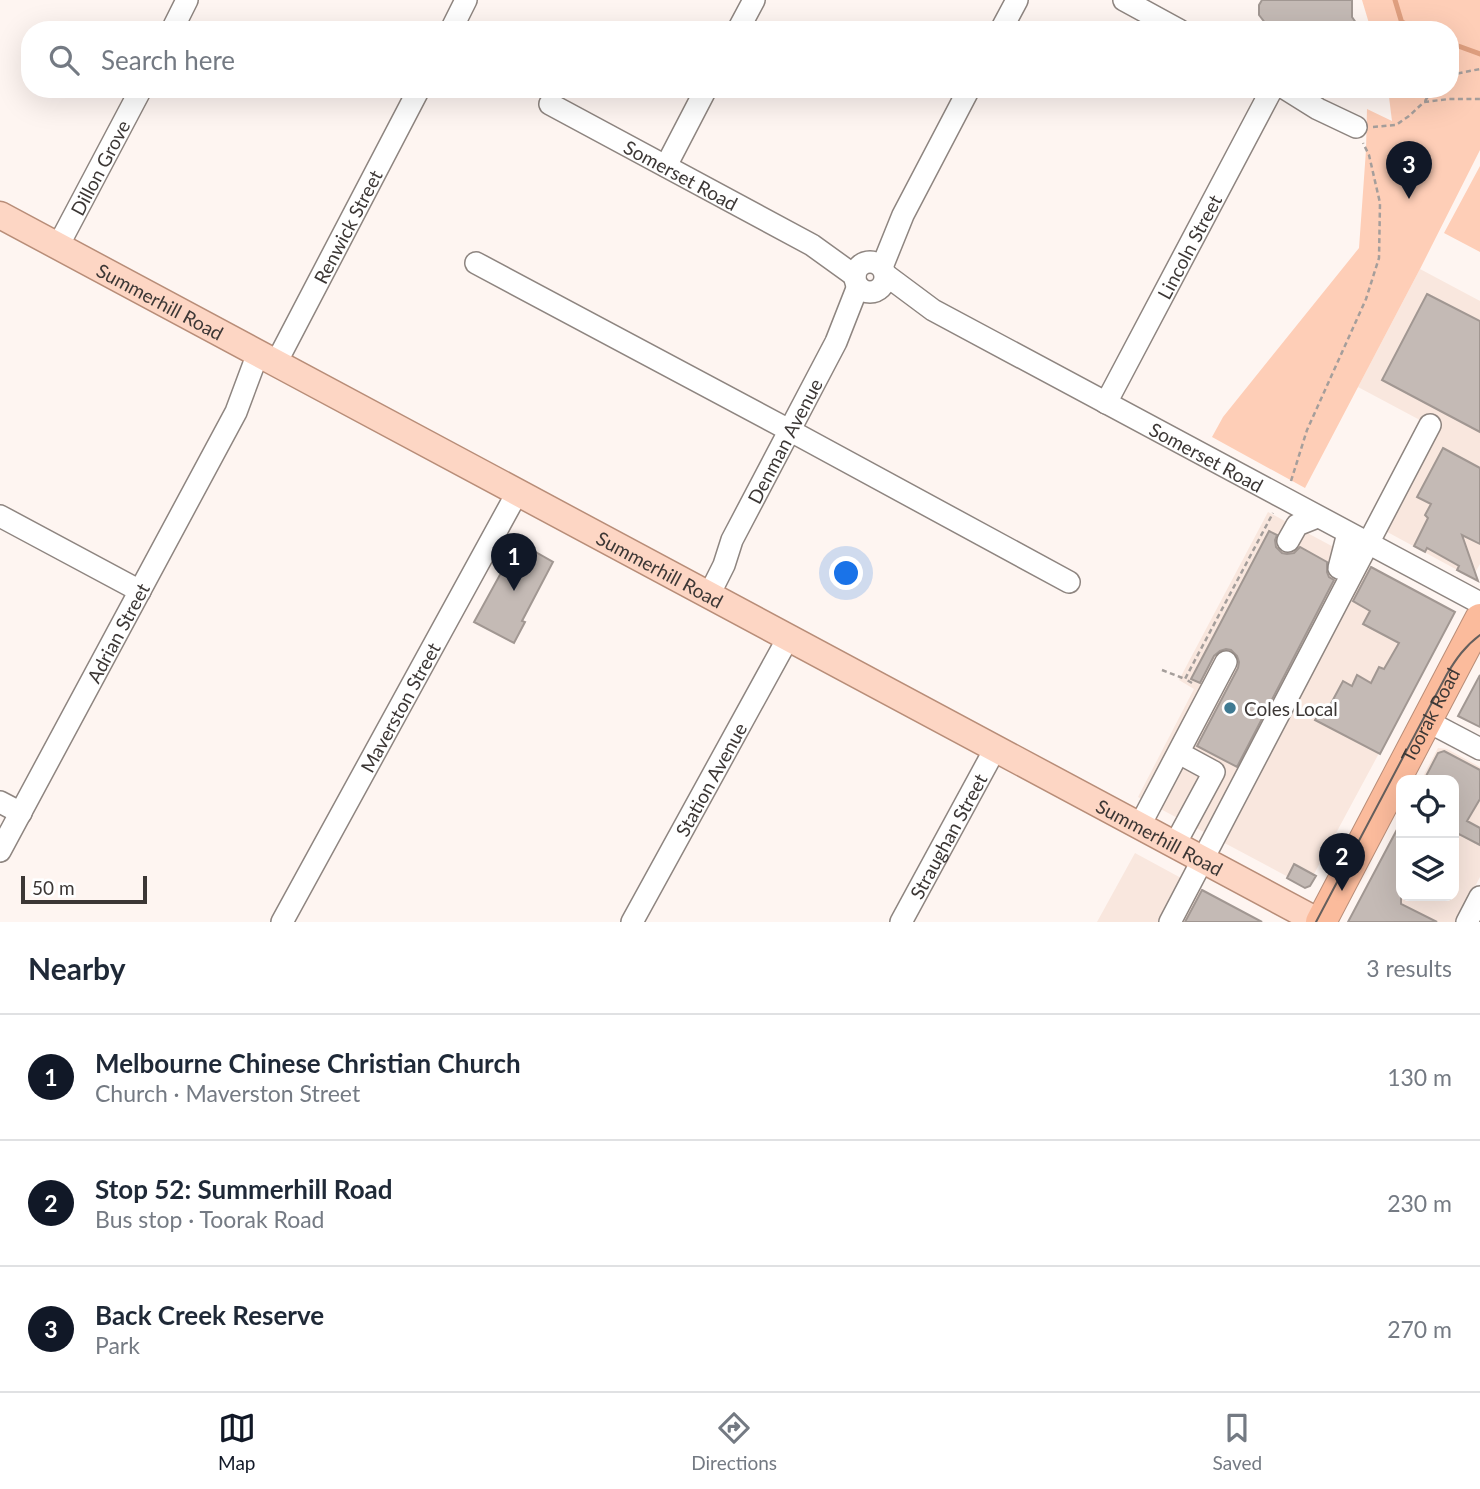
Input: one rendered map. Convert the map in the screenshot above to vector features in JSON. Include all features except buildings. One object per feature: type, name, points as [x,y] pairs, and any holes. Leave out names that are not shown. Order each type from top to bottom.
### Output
[{"type":"highway","name":"Toorak Road","points":[[1320,922],[1480,619]]},
{"type":"main road","name":"Summerhill Road","points":[[0,215],[1320,922]]},
{"type":"main road","points":[[1454,669],[1480,642]]},
{"type":"street","points":[[176,21],[187,0]]},
{"type":"street","points":[[456,21],[466,0]]},
{"type":"street","points":[[743,21],[754,0]]},
{"type":"street","points":[[1006,21],[1017,0]]},
{"type":"street","points":[[1124,0],[1162,21]]},
{"type":"street","name":"Dillon Grove","points":[[58,246],[136,98]]},
{"type":"street","name":"Renwick Street","points":[[269,359],[414,98]]},
{"type":"street","points":[[666,166],[701,98]]},
{"type":"street","name":"Denman Avenue","points":[[704,593],[724,565],[732,540],[965,98]]},
{"type":"street","name":"Lincoln Street","points":[[1106,403],[1267,98]]},
{"type":"street","points":[[1300,98],[1356,127]]},
{"type":"street","name":"Somerset Road","points":[[550,104],[1480,603]]},
{"type":"street","points":[[476,263],[1069,582]]},
{"type":"street","name":"Adrian Street","points":[[0,851],[236,412],[269,359]]},
{"type":"street","points":[[1170,922],[1430,425]]},
{"type":"street","name":"Maverston Street","points":[[282,922],[517,492]]},
{"type":"street","points":[[0,516],[140,591]]},
{"type":"street","points":[[1288,541],[1297,526],[1317,517]]},
{"type":"street","points":[[1339,568],[1348,533]]},
{"type":"street","name":"Station Avenue","points":[[632,922],[788,638]]},
{"type":"street","points":[[1139,827],[1226,662]]},
{"type":"street","points":[[1427,722],[1480,749]]},
{"type":"street","name":"Straughan Street","points":[[901,922],[995,749]]},
{"type":"street","points":[[1174,846],[1214,772],[1179,753]]},
{"type":"street","points":[[0,802],[21,813]]},
{"type":"street","points":[[1467,922],[1480,897]]},
{"type":"path","points":[[1459,73],[1480,69]]},
{"type":"path","points":[[1290,483],[1307,430],[1366,299],[1379,258],[1380,203],[1368,155],[1356,127],[1396,125],[1427,98]]},
{"type":"path","points":[[1424,102],[1480,99]]},
{"type":"path","points":[[1185,679],[1273,513]]},
{"type":"path","points":[[1161,670],[1200,688]]},
{"type":"shaded area","points":[[1362,0],[1480,0],[1480,150],[1305,488],[1212,437],[1223,417],[1359,248],[1367,109],[1392,121],[1389,98],[1459,98],[1459,21],[1368,21]]},
{"type":"shaded area","points":[[1480,166],[1480,252],[1444,233]]},
{"type":"shaded area","points":[[1420,269],[1480,301],[1480,564],[1472,578],[1380,528],[1433,427],[1358,387]]},
{"type":"shaded area","points":[[1268,512],[1455,612],[1307,887],[1138,797],[1194,689],[1179,680]]},
{"type":"shaded area","points":[[1438,748],[1447,749],[1480,767],[1480,877],[1456,922],[1348,922],[1396,829],[1396,901],[1459,901],[1459,775],[1424,775]]},
{"type":"shaded area","points":[[1135,853],[1262,922],[1097,922]]},
{"type":"waterway","points":[[1395,0],[1401,21]]},
{"type":"waterway","points":[[1459,46],[1480,54]]},
{"type":"tram line","points":[[1316,922],[1447,674],[1461,653],[1480,635]]},
{"type":"place","name":"Back Creek Reserve","points":[[1409,199]]},
{"type":"place","name":"Melbourne Chinese Christian Church","points":[[514,591]]},
{"type":"place","name":"Coles Local","points":[[1230,708]]},
{"type":"place","name":"Stop 52: Summerhill Road","points":[[1342,891]]}]
